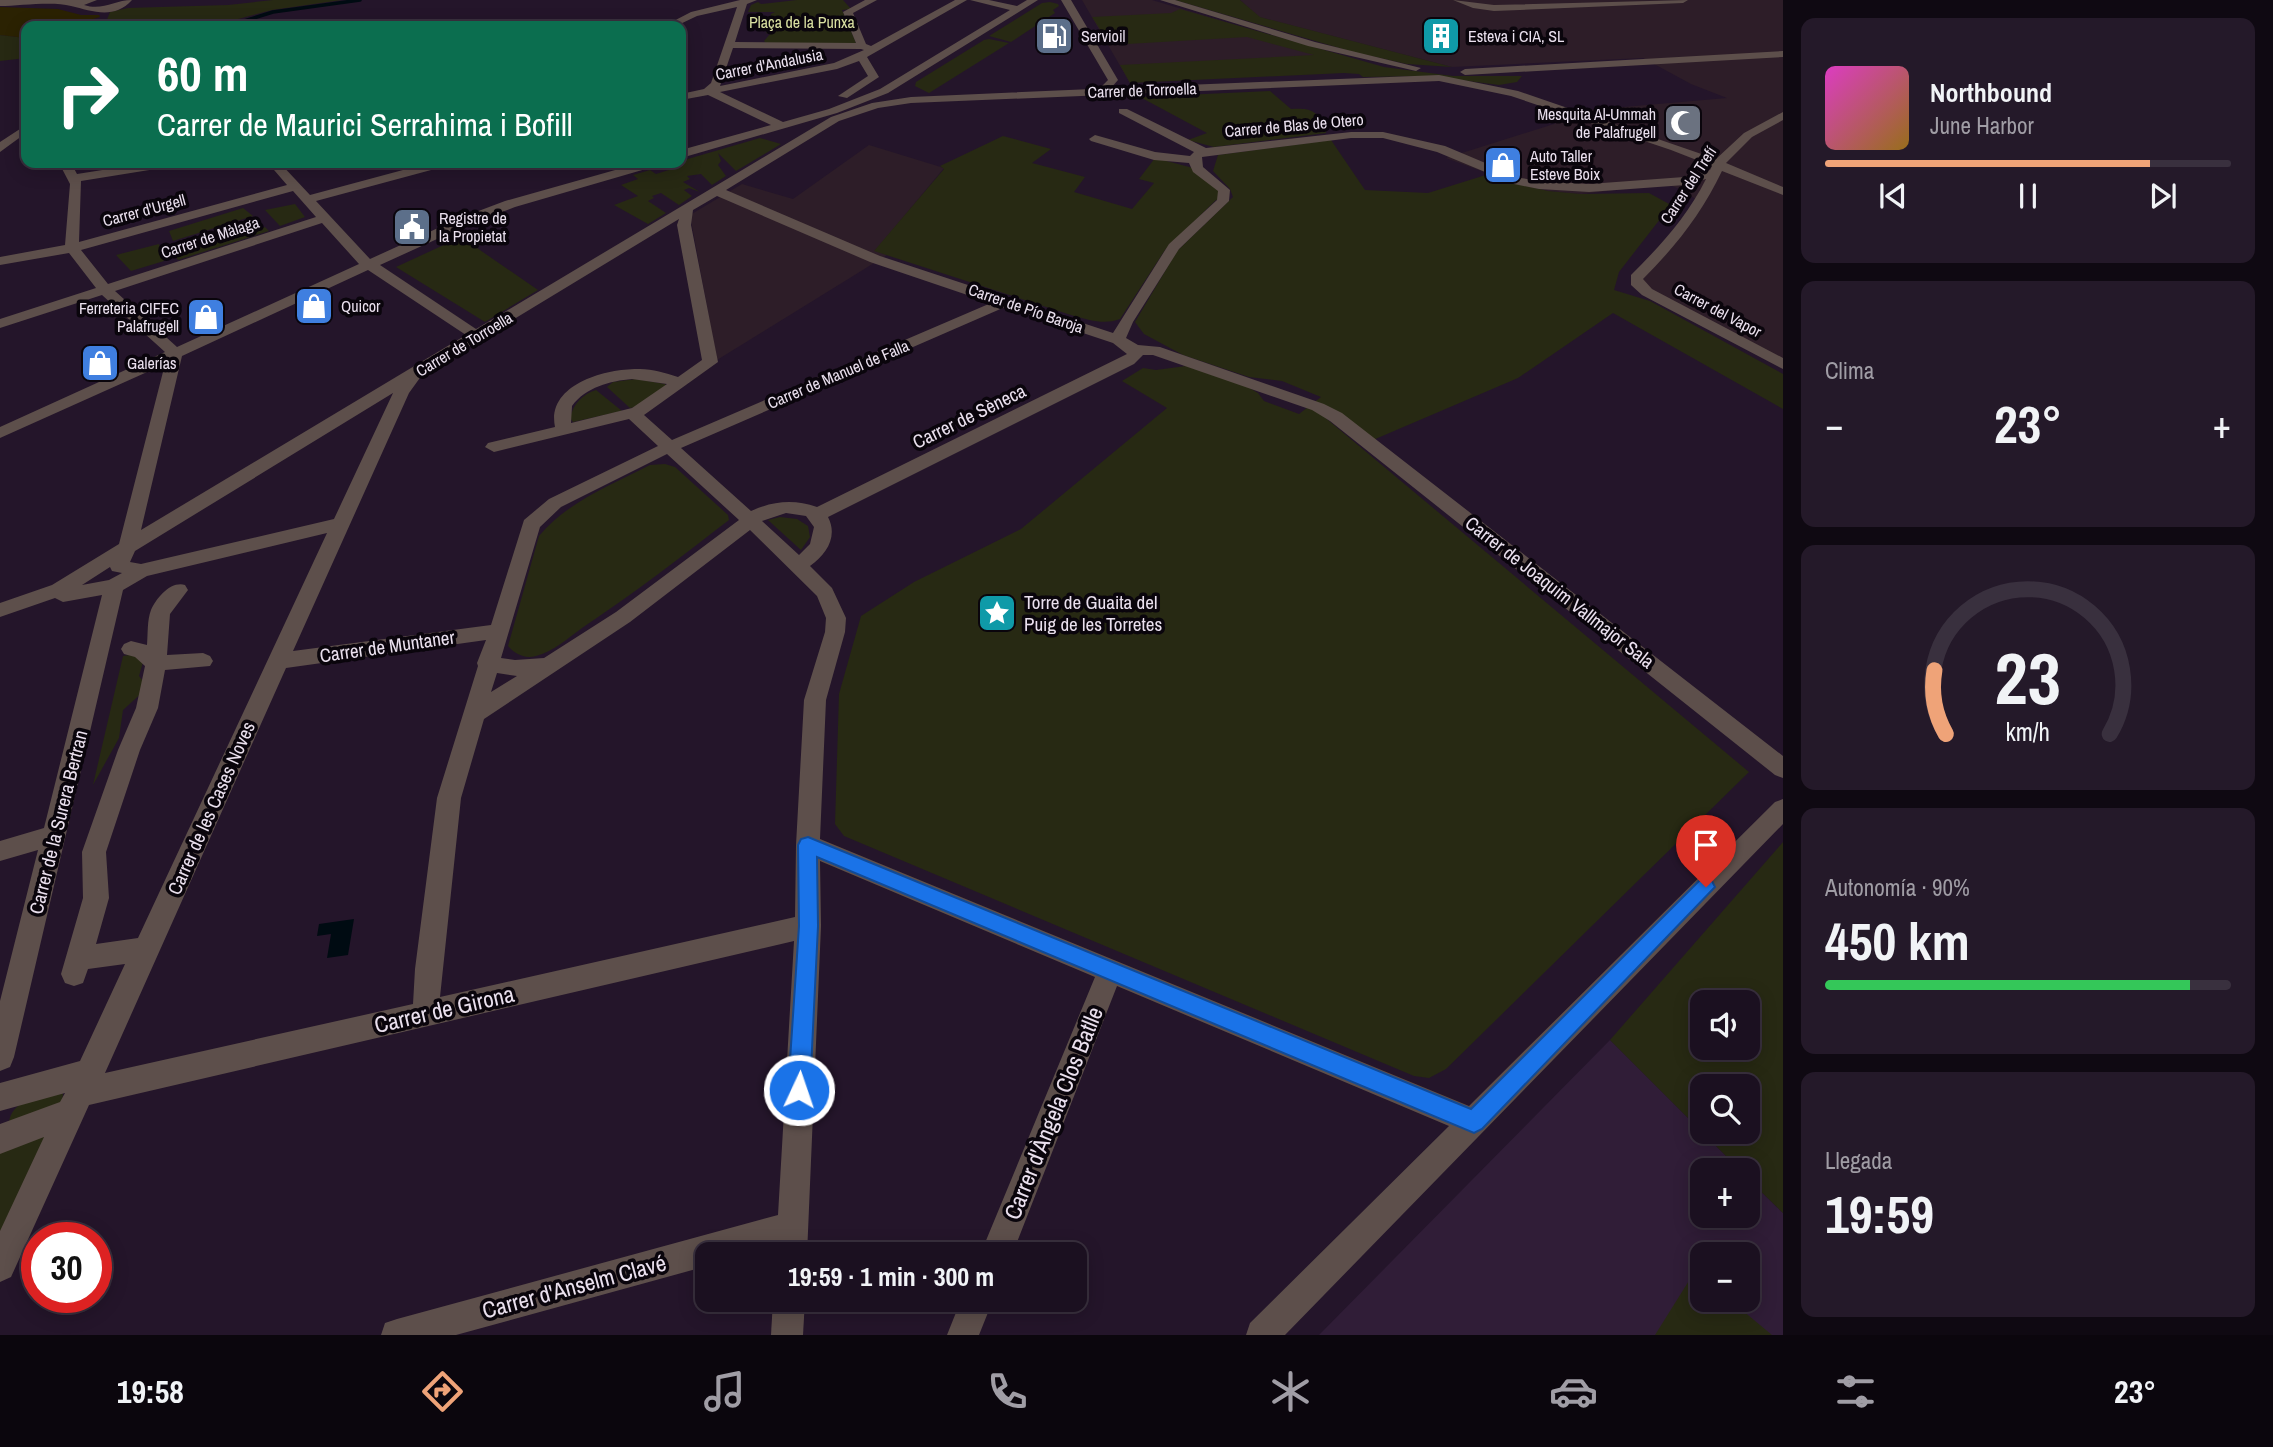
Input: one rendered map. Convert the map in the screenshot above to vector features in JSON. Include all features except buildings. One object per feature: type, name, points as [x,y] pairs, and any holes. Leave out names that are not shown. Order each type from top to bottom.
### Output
[{"type":"street","points":[[64,3],[109,9],[123,5],[127,0]]},
{"type":"street","points":[[679,21],[694,14],[754,0]]},
{"type":"street","points":[[827,112],[837,99],[874,77],[849,11],[872,0]]},
{"type":"street","name":"Carrer d'Andalusia","points":[[686,96],[823,70],[962,0]]},
{"type":"street","points":[[975,0],[1019,9]]},
{"type":"street","points":[[686,153],[827,112],[875,95],[1033,0]]},
{"type":"street","points":[[1164,0],[1236,23],[1389,64],[1457,72],[1783,54]]},
{"type":"street","points":[[1458,0],[1494,8],[1682,0]]},
{"type":"street","points":[[1066,1],[1113,80],[1106,88],[1096,92]]},
{"type":"street","points":[[0,3],[64,3],[95,9]]},
{"type":"street","points":[[708,92],[715,88],[742,4]]},
{"type":"street","points":[[728,45],[865,51]]},
{"type":"street","points":[[1490,86],[1521,82],[1545,69]]},
{"type":"street","points":[[907,78],[902,84],[905,91],[919,97],[941,99]]},
{"type":"street","name":"Carrer de Torroella","points":[[5,609],[59,590],[801,140],[835,120],[860,110],[891,103],[941,99],[1421,78],[1490,86]]},
{"type":"street","points":[[1521,82],[1531,89],[1575,105],[1698,148],[1721,152],[1728,163]]},
{"type":"street","points":[[1490,86],[1728,163],[1780,188]]},
{"type":"street","points":[[708,92],[778,126],[801,128],[804,132],[801,140]]},
{"type":"street","points":[[1554,106],[1553,102],[1575,105]]},
{"type":"street","points":[[1118,340],[1126,322],[1174,247],[1223,201],[1224,190],[1197,169],[1199,156],[1124,111]]},
{"type":"street","name":"Carrer del Trefí","points":[[1638,285],[1637,274],[1667,248],[1714,188],[1748,135],[1783,115]]},
{"type":"street","points":[[0,132],[21,129]]},
{"type":"street","points":[[0,148],[21,132]]},
{"type":"street","name":"Carrer de Blas de Otero","points":[[1095,139],[1154,156],[1199,156],[1351,135],[1383,135],[1441,149],[1518,181],[1578,188],[1696,179],[1728,163]]},
{"type":"street","points":[[1714,188],[1728,163]]},
{"type":"street","points":[[68,168],[75,178],[72,248],[105,290],[175,353]]},
{"type":"street","points":[[75,178],[138,168]]},
{"type":"street","points":[[279,168],[359,257],[477,336]]},
{"type":"street","points":[[308,199],[423,168]]},
{"type":"street","points":[[0,433],[484,213],[621,168]]},
{"type":"street","name":"Carrer de Blas de Otero","points":[[1665,181],[1714,188],[1780,188]]},
{"type":"street","name":"Carrer d'Urgell","points":[[0,261],[72,248],[296,186]]},
{"type":"street","name":"Carrer de Pío Baroja","points":[[716,191],[875,259],[1118,340],[1135,351],[1155,350],[1300,399],[1336,417]]},
{"type":"street","points":[[494,447],[632,414],[710,362],[684,225],[687,209]]},
{"type":"street","name":"Carrer de Màlaga","points":[[0,324],[326,218]]},
{"type":"street","name":"Carrer del Vapor","points":[[1638,285],[1783,365]]},
{"type":"street","name":"Carrer de Manuel de Falla","points":[[426,1013],[446,817],[496,631],[531,524],[555,503],[669,447],[1007,301]]},
{"type":"street","name":"Carrer de Sèneca","points":[[816,515],[1128,361],[1135,355],[1135,351]]},
{"type":"street","points":[[142,571],[119,566],[127,548],[175,353]]},
{"type":"street","name":"Carrer de les Cases Noves","points":[[0,1266],[402,391],[436,360]]},
{"type":"street","points":[[564,430],[559,415],[562,406],[568,398],[592,384],[633,374],[653,375],[680,383]]},
{"type":"street","points":[[632,414],[798,565],[825,593],[836,618],[835,632],[821,673],[816,700],[808,845],[808,926],[791,1241]]},
{"type":"street","name":"Carrer de Joaquim Vallmajor Sala","points":[[1336,417],[1783,769]]},
{"type":"street","points":[[474,714],[623,617],[758,514],[785,507],[801,508],[816,515],[822,522],[825,535],[820,548],[811,558],[798,565]]},
{"type":"street","name":"Carrer de Torroella","points":[[5,609],[114,586],[142,571],[339,524]]},
{"type":"street","name":"Carrer de la Surera Bertran","points":[[0,1057],[114,586]]},
{"type":"street","points":[[148,948],[76,967],[96,898],[94,852],[129,750],[147,708],[156,663],[160,612],[178,590]]},
{"type":"street","name":"Carrer de Muntaner","points":[[277,661],[496,631]]},
{"type":"street","points":[[131,649],[140,650],[156,663],[203,661]]},
{"type":"street","points":[[487,663],[515,668],[548,666]]},
{"type":"street","points":[[1262,1335],[1783,809]]},
{"type":"street","points":[[0,851],[56,834]]},
{"type":"street","points":[[808,845],[1474,1122]]},
{"type":"street","name":"Carrer de Girona","points":[[0,1139],[81,1092],[808,926]]},
{"type":"street","name":"Carrer d'Àngela Clos Batlle","points":[[1001,1242],[1110,971]]},
{"type":"street","points":[[0,1097],[81,1092]]},
{"type":"street","name":"Carrer d'Anselm Clavé","points":[[397,1335],[791,1241]]},
{"type":"street","points":[[787,1335],[788,1312]]},
{"type":"street","points":[[963,1335],[972,1312]]},
{"type":"shaded area","points":[[1082,0],[1152,0],[1325,52],[1339,59],[1130,83]]},
{"type":"shaded area","points":[[1240,0],[1783,0],[1783,365],[1638,285],[1700,202],[1682,190],[1672,186],[1652,186],[1581,194],[1548,191],[1514,183],[1446,158],[1554,124],[1589,110],[1727,98],[1691,84],[1643,58],[1452,67],[1259,17]]},
{"type":"shaded area","points":[[869,145],[944,168],[875,251],[887,255],[717,360],[690,215],[742,184],[793,199]]},
{"type":"shaded area","points":[[354,919],[348,955],[327,958],[331,934],[317,936],[319,924]]},
{"type":"shaded area","points":[[1610,1040],[1690,1120],[1690,1144],[1714,1144],[1728,1158],[1690,1158],[1690,1228],[1760,1228],[1760,1191],[1783,1213],[1783,1335],[1319,1335]]},
{"type":"green space","points":[[273,0],[342,0],[272,10],[231,21],[106,21],[110,12],[128,8],[228,5]]},
{"type":"green space","name":"Plaça de la Punxa","points":[[797,0],[843,0],[851,9],[842,10],[856,43],[767,44],[764,41],[770,34],[766,33],[772,26],[768,25],[769,21],[774,18],[770,18],[775,12],[748,12],[751,5],[758,2],[761,4]]},
{"type":"green space","points":[[1175,0],[1240,0],[1260,17],[1452,67],[1407,64],[1353,52]]},
{"type":"green space","points":[[1050,2],[1059,6],[1053,10],[1055,13],[1011,42],[989,36],[1042,3]]},
{"type":"green space","points":[[1180,9],[1384,67],[1453,76],[1522,76],[1517,82],[1499,85],[1430,76],[1363,77],[1359,74],[1344,73],[1130,83],[1120,65],[1314,55],[1247,37],[1110,45],[1092,17],[1171,13]]},
{"type":"green space","points":[[0,35],[21,37],[21,59],[0,61]]},
{"type":"green space","points":[[989,39],[1009,43],[929,93],[915,86],[916,82]]},
{"type":"green space","points":[[1270,91],[1291,109],[1314,113],[1326,124],[1326,133],[1214,147],[1188,140],[1207,133],[1140,97]]},
{"type":"green space","points":[[1003,136],[1051,149],[1032,163],[1085,177],[1074,192],[1132,209],[1154,183],[1139,179],[1155,158],[1197,169],[1219,185],[1223,201],[1216,200],[1165,250],[1120,319],[1108,322],[1074,316],[874,251],[944,169],[940,166]]},
{"type":"green space","points":[[760,138],[781,144],[736,171],[718,153],[721,161],[718,165],[726,176],[712,185],[701,174],[687,176],[690,179],[683,182],[700,192],[689,188],[684,190],[692,196],[679,205],[661,193],[652,196],[654,198],[648,201],[666,213],[648,224],[614,205],[638,196],[621,185],[638,179],[633,175],[650,170],[656,174],[671,168],[686,168],[686,159]]},
{"type":"green space","points":[[1331,140],[1365,190],[1428,193],[1489,174],[1548,191],[1581,194],[1649,193],[1671,205],[1619,272],[1614,290],[1650,301],[1783,374],[1783,409],[1613,313],[1518,378],[1373,440],[1322,415],[1749,772],[1446,1069],[1429,1078],[1414,1076],[844,836],[835,824],[839,694],[861,616],[914,582],[1021,529],[1167,408],[1122,381],[1143,368],[1156,370],[1186,366],[1246,386],[1258,393],[1264,401],[1299,414],[1321,397],[1282,381],[1249,377],[1183,355],[1144,334],[1135,322],[1177,251],[1233,197],[1230,189],[1213,171],[1218,155]]},
{"type":"green space","points":[[295,204],[305,217],[280,226],[265,210]]},
{"type":"green space","points":[[243,208],[253,216],[173,241],[169,231]]},
{"type":"green space","points":[[265,227],[269,231],[178,260],[175,255]]},
{"type":"green space","points":[[461,237],[538,290],[485,322],[396,267]]},
{"type":"green space","points":[[159,244],[164,261],[131,271],[116,255]]},
{"type":"green space","points":[[636,379],[666,386],[636,407],[630,408],[607,387],[613,382]]},
{"type":"green space","points":[[596,390],[622,411],[573,422],[570,418],[576,404]]},
{"type":"green space","points":[[665,464],[675,467],[728,515],[729,520],[554,648],[532,657],[520,655],[508,646],[539,536],[563,513],[590,495],[650,465]]},
{"type":"green space","points":[[780,517],[797,519],[808,526],[810,537],[801,550],[768,520]]},
{"type":"green space","points":[[136,654],[143,662],[139,676],[146,685],[145,690],[123,710],[119,738],[93,785],[123,656]]},
{"type":"green space","points":[[1783,842],[1783,1213],[1760,1191],[1760,1158],[1728,1158],[1714,1144],[1760,1144],[1760,1074],[1690,1074],[1690,1120],[1610,1040]]},
{"type":"green space","points":[[60,1091],[63,1094],[62,1103],[9,1124],[15,1109],[21,1104]]},
{"type":"green space","points":[[59,1125],[0,1232],[0,1146]]},
{"type":"green space","points":[[1690,1279],[1690,1312],[1744,1312],[1772,1335],[1655,1335]]},
{"type":"sand","points":[[0,7],[58,9],[100,17],[86,21],[21,21],[21,37],[0,35]]},
{"type":"waterway","points":[[244,21],[273,12],[360,0]]},
{"type":"place","name":"Servioil","points":[[1054,36]]},
{"type":"place","name":"Esteva i CIA, SL","points":[[1441,36]]},
{"type":"place","name":"Mesquita Al-Ummah de Palafrugell","points":[[1683,123]]},
{"type":"place","name":"Auto Taller Esteve Boix","points":[[1503,165]]},
{"type":"place","name":"Registre de la Propietat","points":[[412,227]]},
{"type":"place","name":"Quicor","points":[[314,306]]},
{"type":"place","name":"Ferreteria CIFEC Palafrugell","points":[[206,317]]},
{"type":"place","name":"Galerías","points":[[100,363]]},
{"type":"place","name":"Torre de Guaita del Puig de les Torretes","points":[[997,613]]},
{"type":"route","points":[[799,1090],[808,926],[808,845],[1474,1122],[1706,887]]}]
